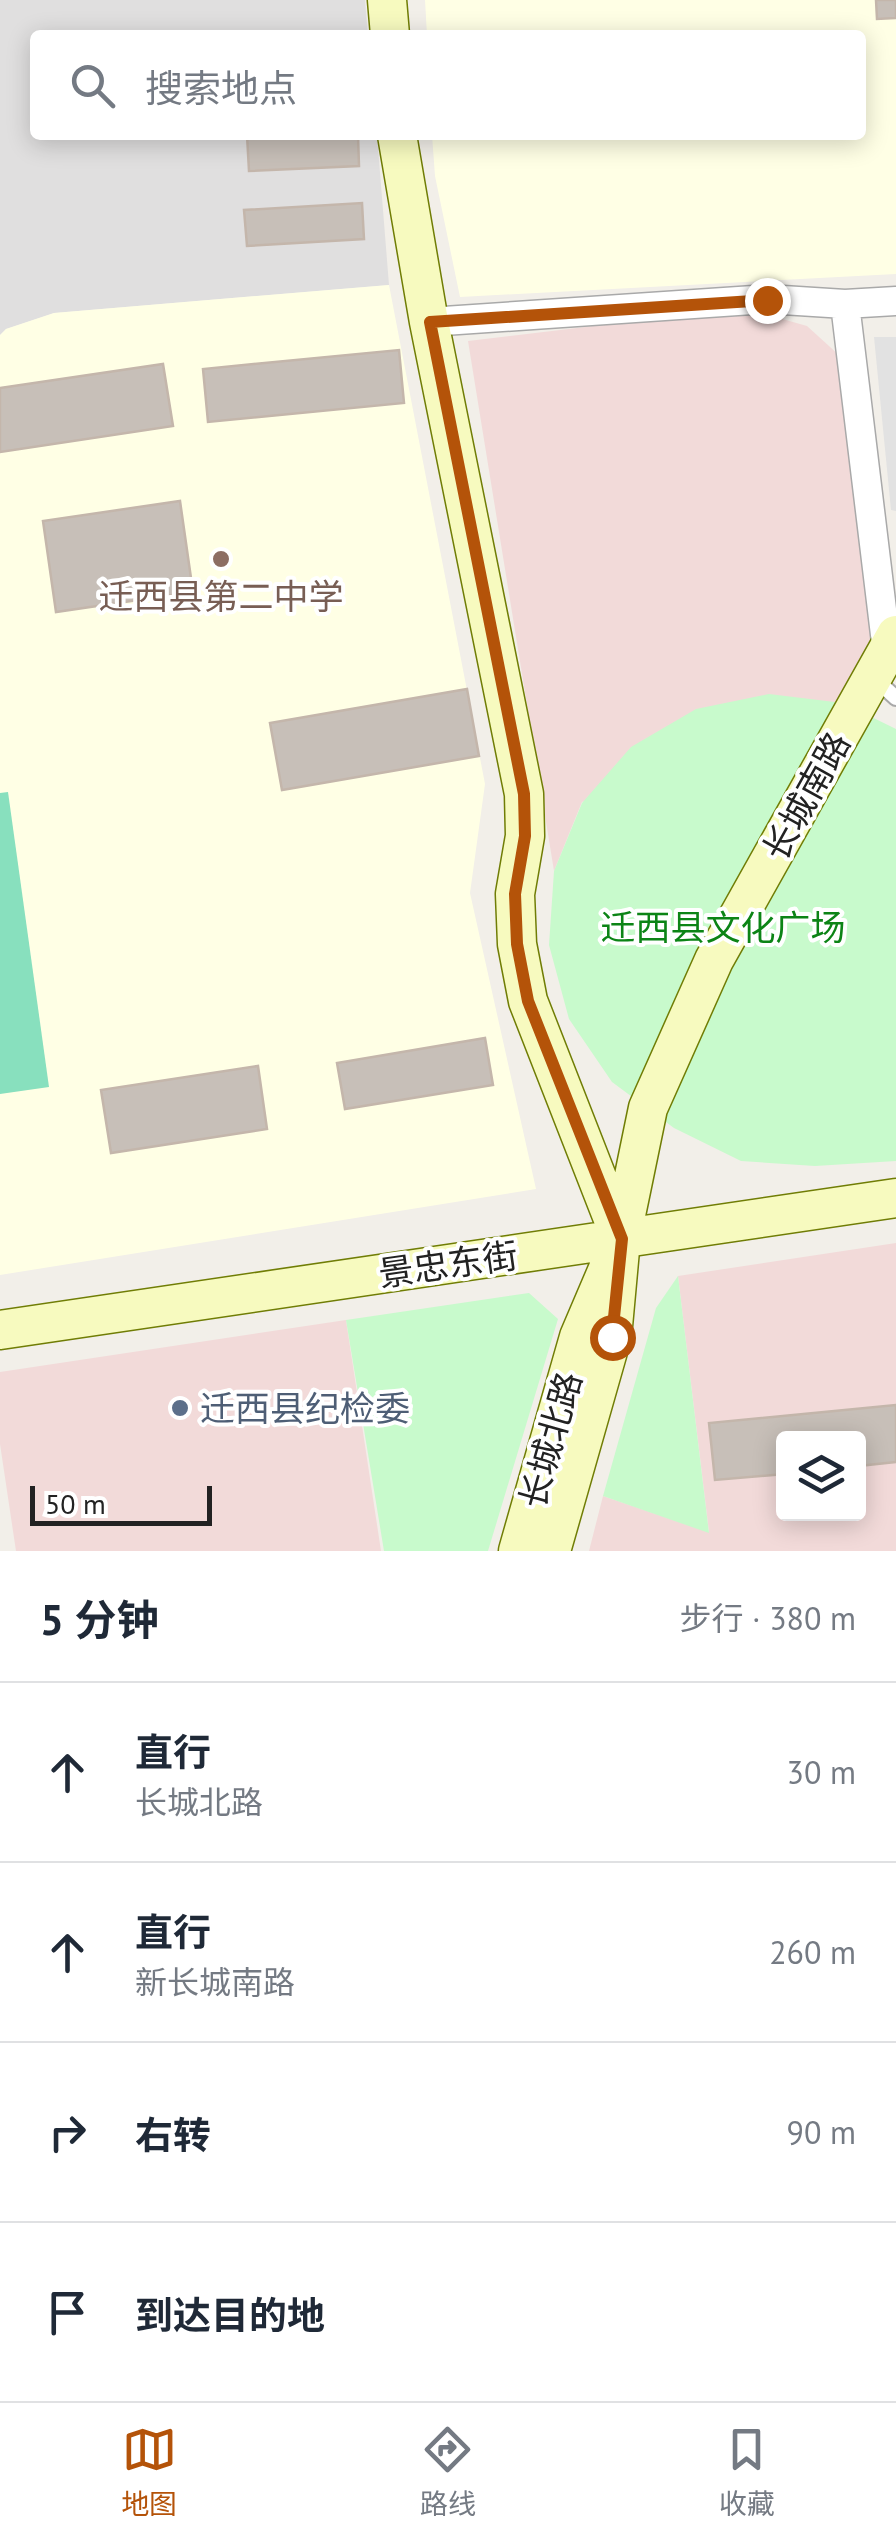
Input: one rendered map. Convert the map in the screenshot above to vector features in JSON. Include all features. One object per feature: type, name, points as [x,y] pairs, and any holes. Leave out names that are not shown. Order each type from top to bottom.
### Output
[{"type":"street","points":[[387,0],[390,30]]},
{"type":"street","points":[[397,140],[524,794],[525,836],[515,894],[517,944],[528,1001],[622,1239]]},
{"type":"street","points":[[430,322],[767,300],[845,304],[896,301]]},
{"type":"street","points":[[845,304],[888,665]]},
{"type":"street","name":"长城南路","points":[[622,1239],[648,1108],[714,960],[888,665]]},
{"type":"street","name":"景忠东街","points":[[0,1330],[896,1198]]},
{"type":"street","name":"长城北路","points":[[518,1551],[579,1337],[622,1239]]},
{"type":"street","name":"长城北路","points":[[551,1551],[612,1337],[622,1239]]},
{"type":"shaded area","points":[[0,0],[365,0],[368,30],[30,30],[30,140],[377,140],[389,285],[54,313],[6,329],[0,335]]},
{"type":"shaded area","points":[[425,0],[896,0],[896,274],[460,297],[435,176],[432,140],[866,140],[866,30],[427,30]]},
{"type":"shaded area","name":"迁西县第二中学","points":[[389,285],[485,784],[470,893],[536,1189],[0,1275],[0,335],[6,329],[54,313]]},
{"type":"shaded area","points":[[744,308],[807,326],[840,356],[876,644],[843,703],[582,802],[554,871],[468,341]]},
{"type":"shaded area","points":[[874,337],[896,337],[896,511],[891,510]]},
{"type":"shaded area","points":[[896,1243],[896,1551],[589,1551],[603,1496],[709,1532],[678,1276]]},
{"type":"shaded area","name":"迁西县纪检委","points":[[346,1320],[381,1551],[16,1551],[0,1444],[0,1372]]},
{"type":"green space","name":"迁西县文化广场","points":[[769,694],[843,703],[896,729],[896,1161],[815,1166],[741,1161],[674,1128],[612,1082],[569,1019],[549,945],[554,871],[582,803],[631,747],[696,709]]},
{"type":"green space","points":[[8,792],[49,1087],[0,1094],[0,793]]},
{"type":"green space","points":[[678,1276],[709,1533],[603,1496],[656,1308]]},
{"type":"green space","points":[[529,1293],[558,1319],[488,1551],[384,1551],[346,1320]]},
{"type":"building","points":[[876,0],[896,0],[896,18],[877,19]]},
{"type":"building","points":[[247,140],[358,140],[359,166],[249,171]]},
{"type":"building","points":[[362,203],[364,239],[247,246],[244,210]]},
{"type":"building","points":[[399,350],[404,403],[208,422],[203,369]]},
{"type":"building","points":[[163,364],[173,426],[0,452],[0,388]]},
{"type":"building","points":[[180,501],[193,592],[56,612],[43,521]]},
{"type":"building","points":[[467,689],[479,756],[282,790],[270,723]]},
{"type":"building","points":[[485,1038],[493,1085],[345,1109],[337,1063]]},
{"type":"building","points":[[258,1066],[267,1129],[111,1153],[101,1090]]},
{"type":"building","points":[[896,1405],[896,1462],[866,1465],[866,1431],[776,1431],[776,1475],[715,1480],[709,1423]]},
{"type":"place","name":"迁西县第二中学","points":[[221,559]]},
{"type":"place","name":"迁西县纪检委","points":[[180,1408]]},
{"type":"route","points":[[612,1337],[622,1239],[528,1001],[517,944],[515,894],[525,836],[524,794],[430,322],[767,300]]}]
